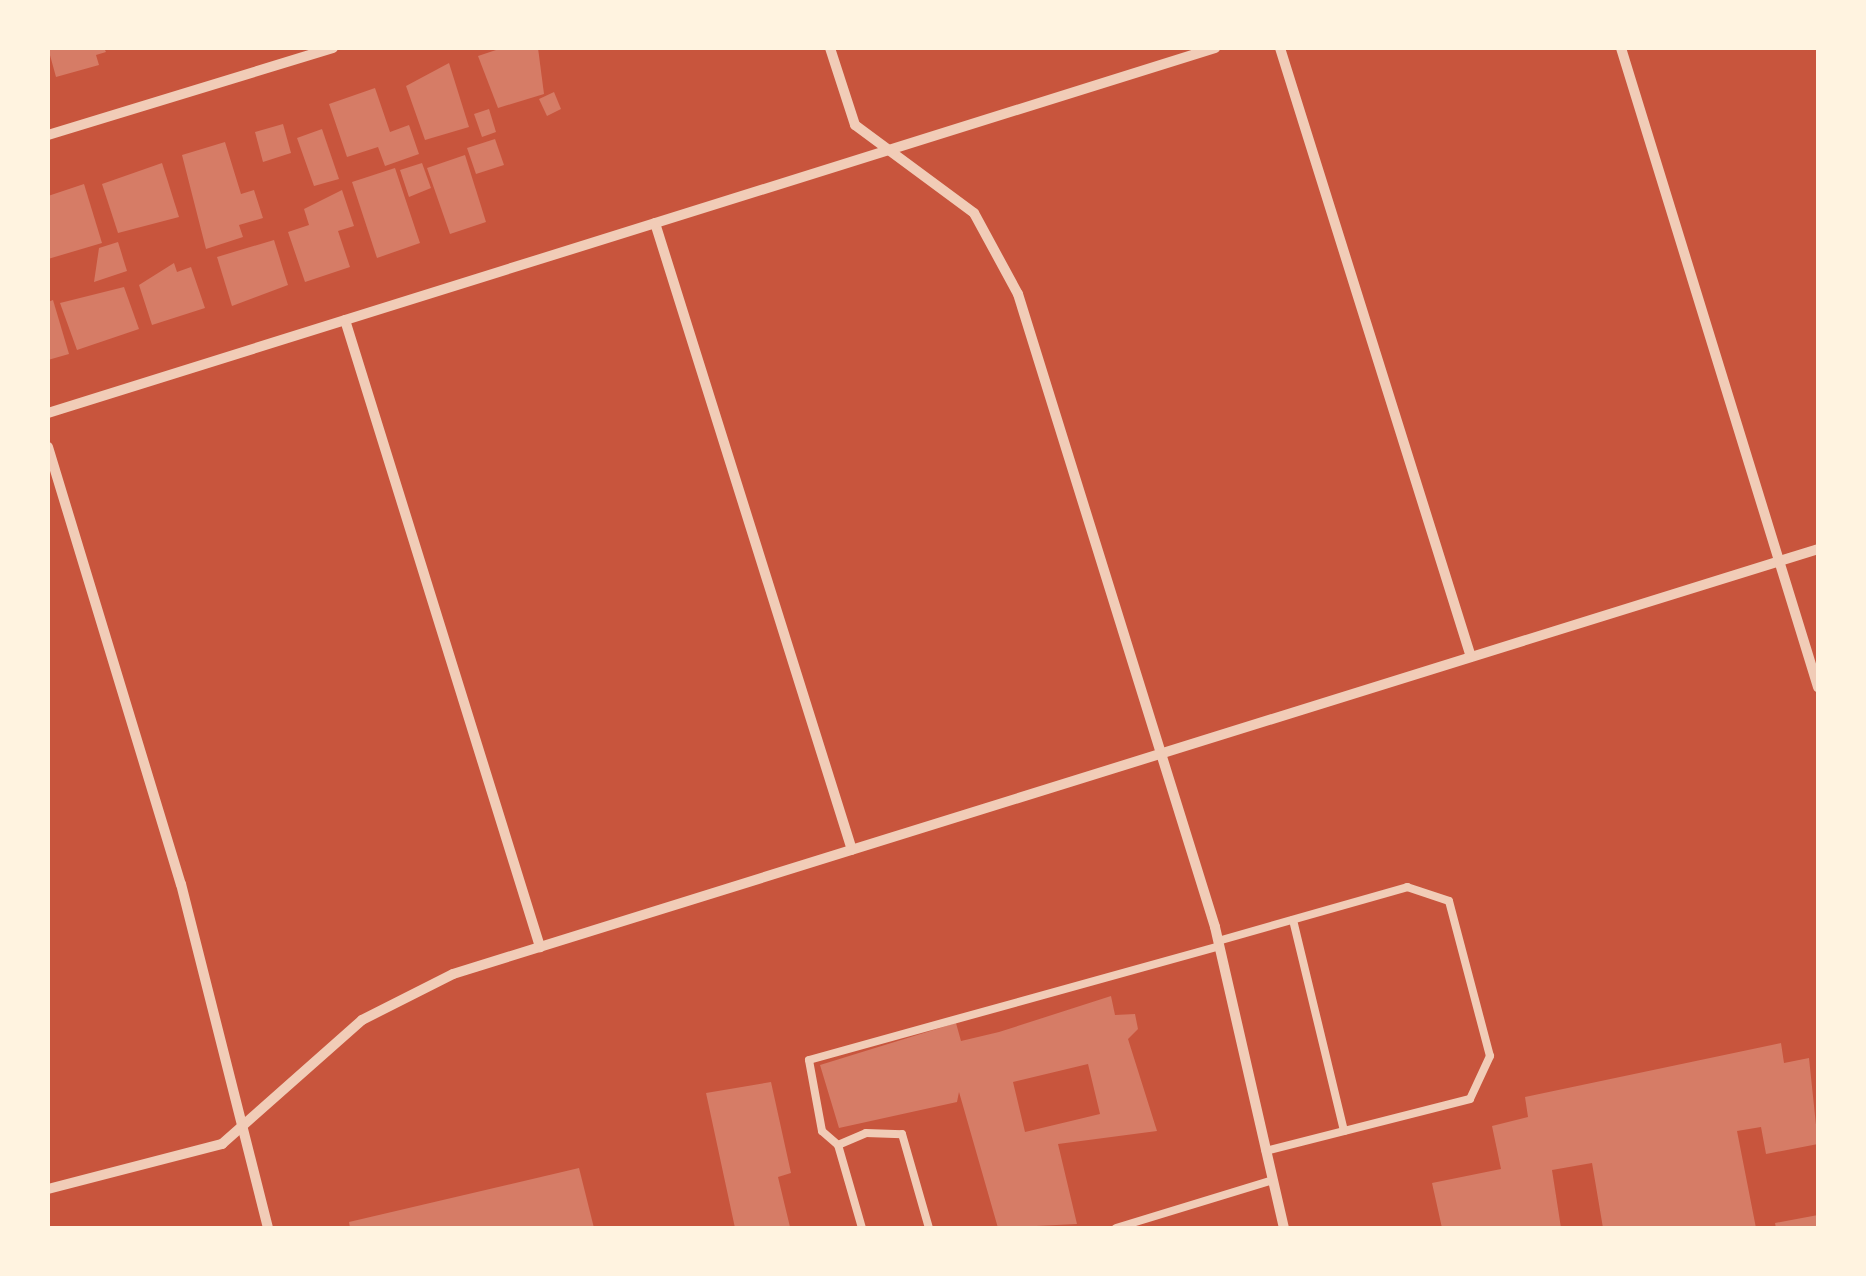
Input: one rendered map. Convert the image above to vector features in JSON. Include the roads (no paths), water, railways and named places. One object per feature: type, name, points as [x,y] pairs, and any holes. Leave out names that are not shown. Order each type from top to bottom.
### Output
[{"type":"street","points":[[48,135],[333,48]]},
{"type":"street","points":[[830,48],[855,125],[974,212],[1003,256],[1219,944],[1284,1228]]},
{"type":"street","points":[[48,413],[1215,48]]},
{"type":"street","points":[[1280,48],[1471,657]]},
{"type":"street","points":[[1622,48],[1818,687]]},
{"type":"street","points":[[655,222],[852,850]]},
{"type":"street","points":[[345,320],[540,947]]},
{"type":"street","points":[[48,447],[246,1120],[268,1228]]},
{"type":"street","points":[[48,1189],[197,1157],[386,1003],[540,947],[1818,549]]},
{"type":"lane","points":[[862,1228],[838,1146],[822,1131],[805,1070],[818,1053],[1219,944],[1407,887],[1449,901],[1490,1056],[1470,1099],[1266,1151]]},
{"type":"lane","points":[[1293,920],[1344,1131]]},
{"type":"lane","points":[[838,1146],[866,1133],[902,1134],[929,1228]]},
{"type":"lane","points":[[1116,1228],[1273,1180]]}]
